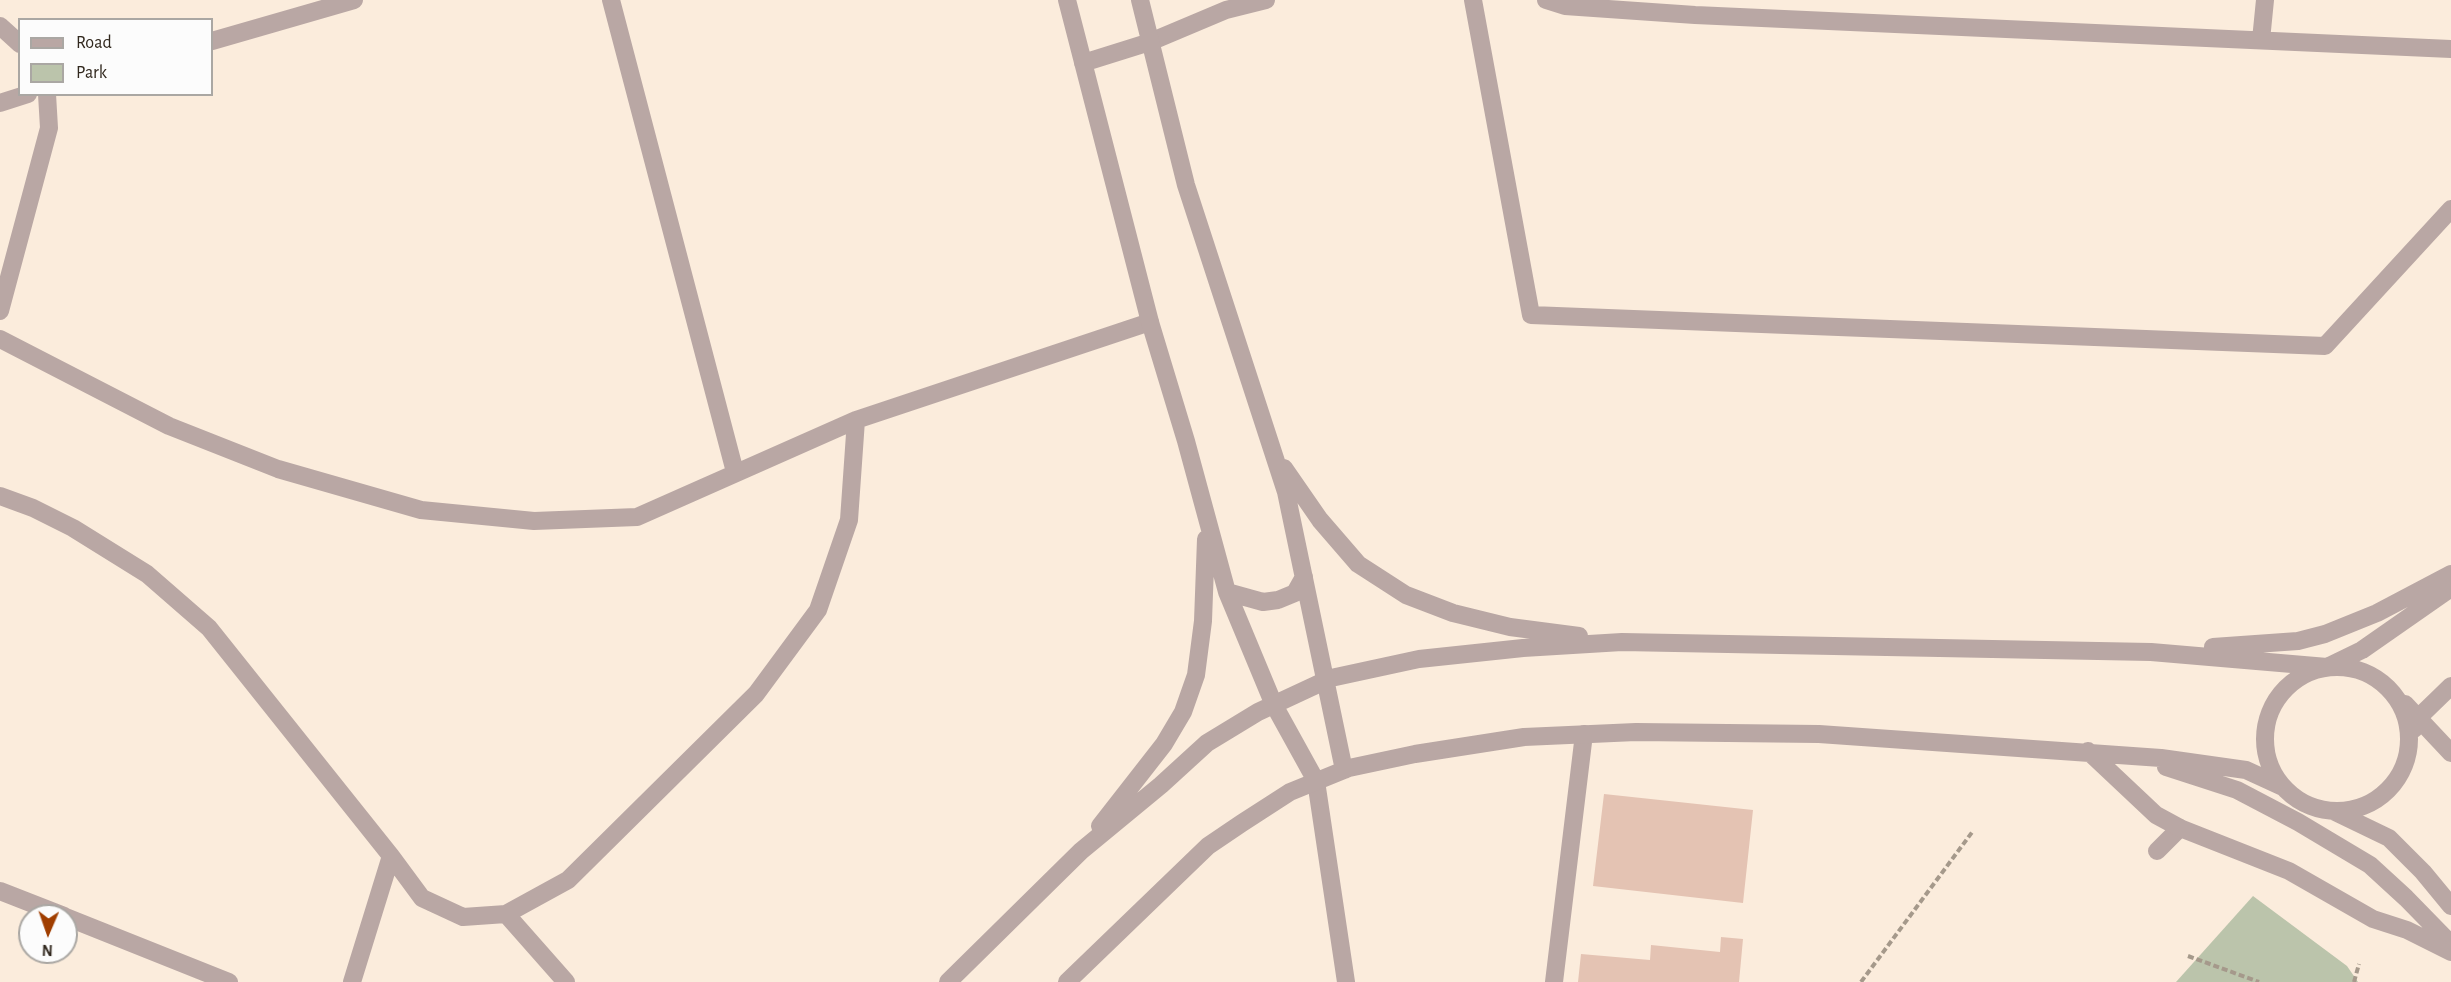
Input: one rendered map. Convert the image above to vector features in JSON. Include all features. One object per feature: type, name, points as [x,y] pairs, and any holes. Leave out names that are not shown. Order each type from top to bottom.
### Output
[{"type":"street","points":[[213,41],[354,0]]},
{"type":"street","points":[[611,0],[735,472]]},
{"type":"street","points":[[1067,0],[1149,322],[1186,441],[1227,592],[1274,705],[1316,781],[1346,982]]},
{"type":"street","points":[[1140,0],[1186,185],[1286,492],[1344,770]]},
{"type":"street","points":[[1083,63],[1150,42],[1226,10],[1266,0]]},
{"type":"street","points":[[1473,0],[1531,315],[2325,346],[2451,208]]},
{"type":"street","points":[[1546,0],[1564,6],[1698,7],[2451,49]]},
{"type":"street","points":[[2261,40],[2265,0]]},
{"type":"street","points":[[0,26],[18,42]]},
{"type":"street","points":[[2432,48],[2451,34]]},
{"type":"street","points":[[0,103],[22,96]]},
{"type":"street","points":[[0,311],[49,128],[47,96]]},
{"type":"street","points":[[0,339],[169,426],[278,469],[422,510],[534,521],[637,517],[856,420],[1149,322]]},
{"type":"street","points":[[0,496],[33,508],[74,528],[147,574],[209,628],[422,898],[463,917],[506,914],[568,880],[756,694],[818,610],[849,520],[856,420]]},
{"type":"street","points":[[1271,449],[1320,520],[1358,564],[1406,595],[1453,613],[1510,627],[1622,642]]},
{"type":"street","points":[[1081,851],[1164,744],[1183,712],[1196,675],[1203,621],[1207,522]]},
{"type":"street","points":[[2151,652],[2298,640],[2325,634],[2377,613],[2451,574]]},
{"type":"street","points":[[1227,592],[1263,602],[1278,600],[1295,593],[1304,577]]},
{"type":"street","points":[[2451,588],[2362,651],[2327,667],[2306,673],[2287,686],[2273,704],[2266,724],[2265,747],[2270,768],[2283,787],[2297,800],[2314,808],[2333,812],[2389,838],[2423,872],[2451,906]]},
{"type":"street","points":[[948,982],[1081,851],[1161,785],[1207,743],[1258,712],[1324,682],[1419,659],[1523,648],[1622,642],[2151,652],[2351,667],[2374,675],[2451,753]]},
{"type":"street","points":[[2333,812],[2357,809],[2379,799],[2397,781],[2407,760],[2411,736],[2418,718],[2451,686]]},
{"type":"street","points":[[2392,691],[2405,712],[2411,736]]},
{"type":"street","points":[[1067,982],[1152,897],[1208,846],[1290,792],[1344,770],[1415,754],[1502,740],[1636,732],[1819,734],[2127,755],[2246,770],[2283,787]]},
{"type":"street","points":[[1554,982],[1584,734]]},
{"type":"street","points":[[2088,752],[2156,815],[2180,828],[2289,871],[2373,919],[2407,930],[2451,952]]},
{"type":"street","points":[[2127,755],[2237,790],[2298,822],[2370,865],[2451,944]]},
{"type":"street","points":[[2157,851],[2180,828]]},
{"type":"street","points":[[352,982],[391,856]]},
{"type":"street","points":[[0,891],[34,904]]},
{"type":"street","points":[[506,914],[566,982]]},
{"type":"street","points":[[78,921],[229,982]]},
{"type":"path","points":[[1861,982],[1973,831]]},
{"type":"path","points":[[2188,956],[2259,982]]},
{"type":"path","points":[[2354,982],[2359,964]]},
{"type":"green space","points":[[2253,896],[2347,966],[2358,982],[2176,982]]},
{"type":"building","points":[[1604,794],[1753,810],[1743,903],[1593,886]]},
{"type":"building","points":[[1721,937],[1743,939],[1739,982],[1578,982],[1581,954],[1650,960],[1651,945],[1720,952]]}]
